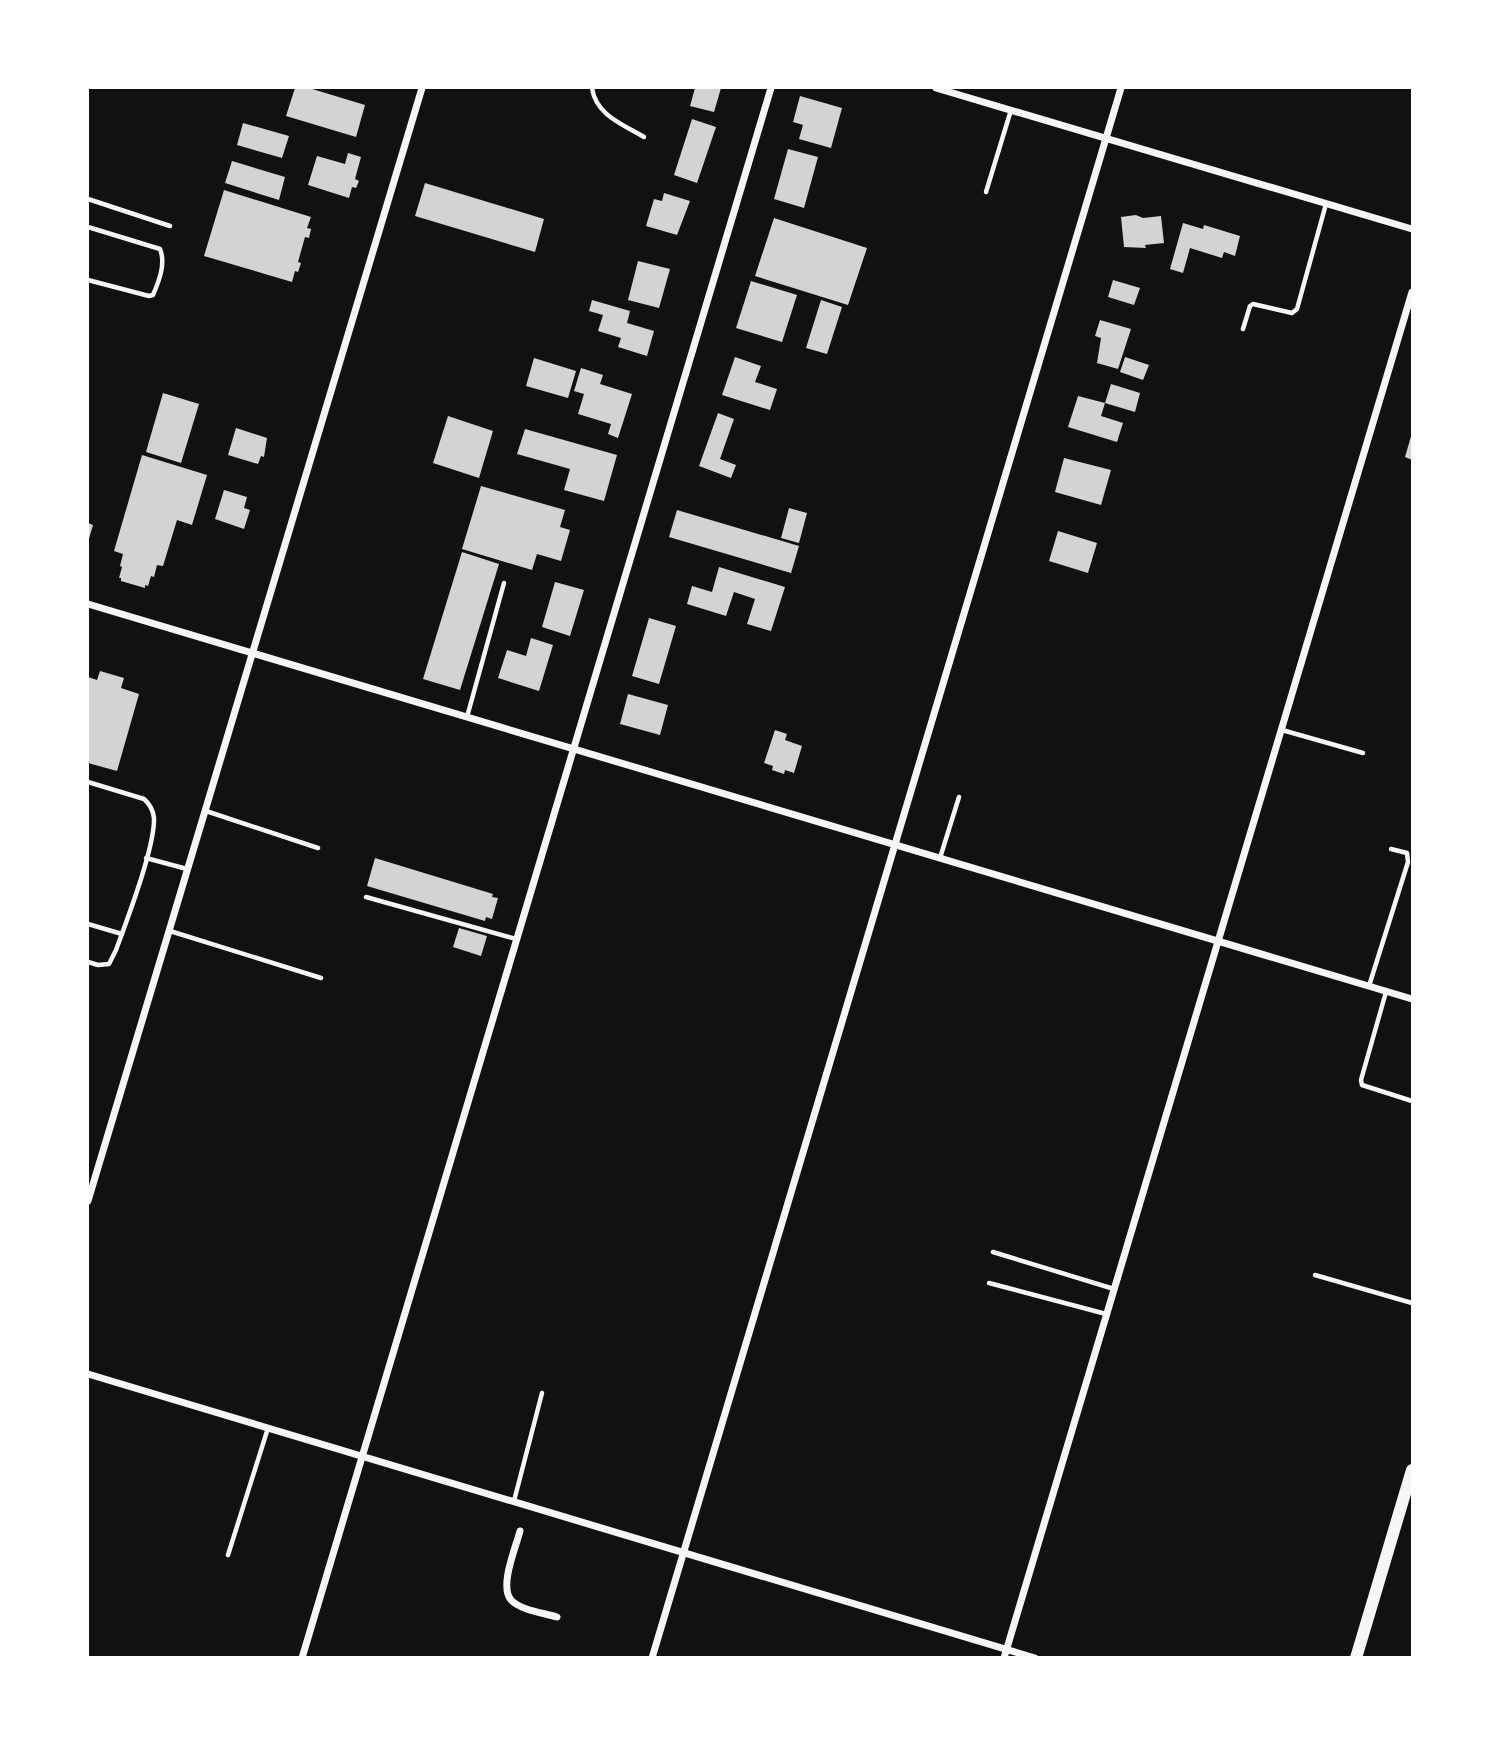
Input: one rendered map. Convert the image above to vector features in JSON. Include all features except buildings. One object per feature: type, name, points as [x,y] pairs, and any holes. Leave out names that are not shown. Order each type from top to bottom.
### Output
[{"type":"street","points":[[88,1202],[422,88]]},
{"type":"street","points":[[302,1657],[771,88]]},
{"type":"street","points":[[936,88],[1412,229]]},
{"type":"street","points":[[652,1657],[1121,88]]},
{"type":"street","points":[[1005,1653],[1412,292]]},
{"type":"street","points":[[88,604],[1412,999]]},
{"type":"street","points":[[88,1374],[684,1552],[1005,1653],[1035,1657]]},
{"type":"street","points":[[1356,1657],[1412,1469]]},
{"type":"street","points":[[520,1531],[507,1578],[510,1599],[518,1605],[557,1618]]},
{"type":"lane","points":[[592,88],[594,102],[607,114],[644,137]]},
{"type":"lane","points":[[986,191],[1011,109]]},
{"type":"lane","points":[[88,199],[170,226]]},
{"type":"lane","points":[[1243,329],[1253,304],[1292,313],[1297,309],[1326,203]]},
{"type":"lane","points":[[88,227],[149,244],[160,249],[163,255],[153,295],[88,280]]},
{"type":"lane","points":[[467,716],[504,583]]},
{"type":"lane","points":[[1281,729],[1363,753]]},
{"type":"lane","points":[[88,782],[144,799],[150,806],[154,820],[146,858],[122,934],[108,964],[88,962]]},
{"type":"lane","points":[[940,858],[959,797]]},
{"type":"lane","points":[[205,811],[318,848]]},
{"type":"lane","points":[[1369,986],[1408,862],[1407,853],[1391,849]]},
{"type":"lane","points":[[146,858],[187,869]]},
{"type":"lane","points":[[366,897],[517,939]]},
{"type":"lane","points":[[88,924],[122,934]]},
{"type":"lane","points":[[169,931],[321,978]]},
{"type":"lane","points":[[1386,991],[1361,1080],[1362,1085],[1412,1101]]},
{"type":"lane","points":[[993,1252],[1114,1289]]},
{"type":"lane","points":[[1315,1275],[1412,1303]]},
{"type":"lane","points":[[989,1283],[1106,1314]]},
{"type":"lane","points":[[514,1501],[542,1393]]},
{"type":"lane","points":[[228,1555],[268,1428]]}]
